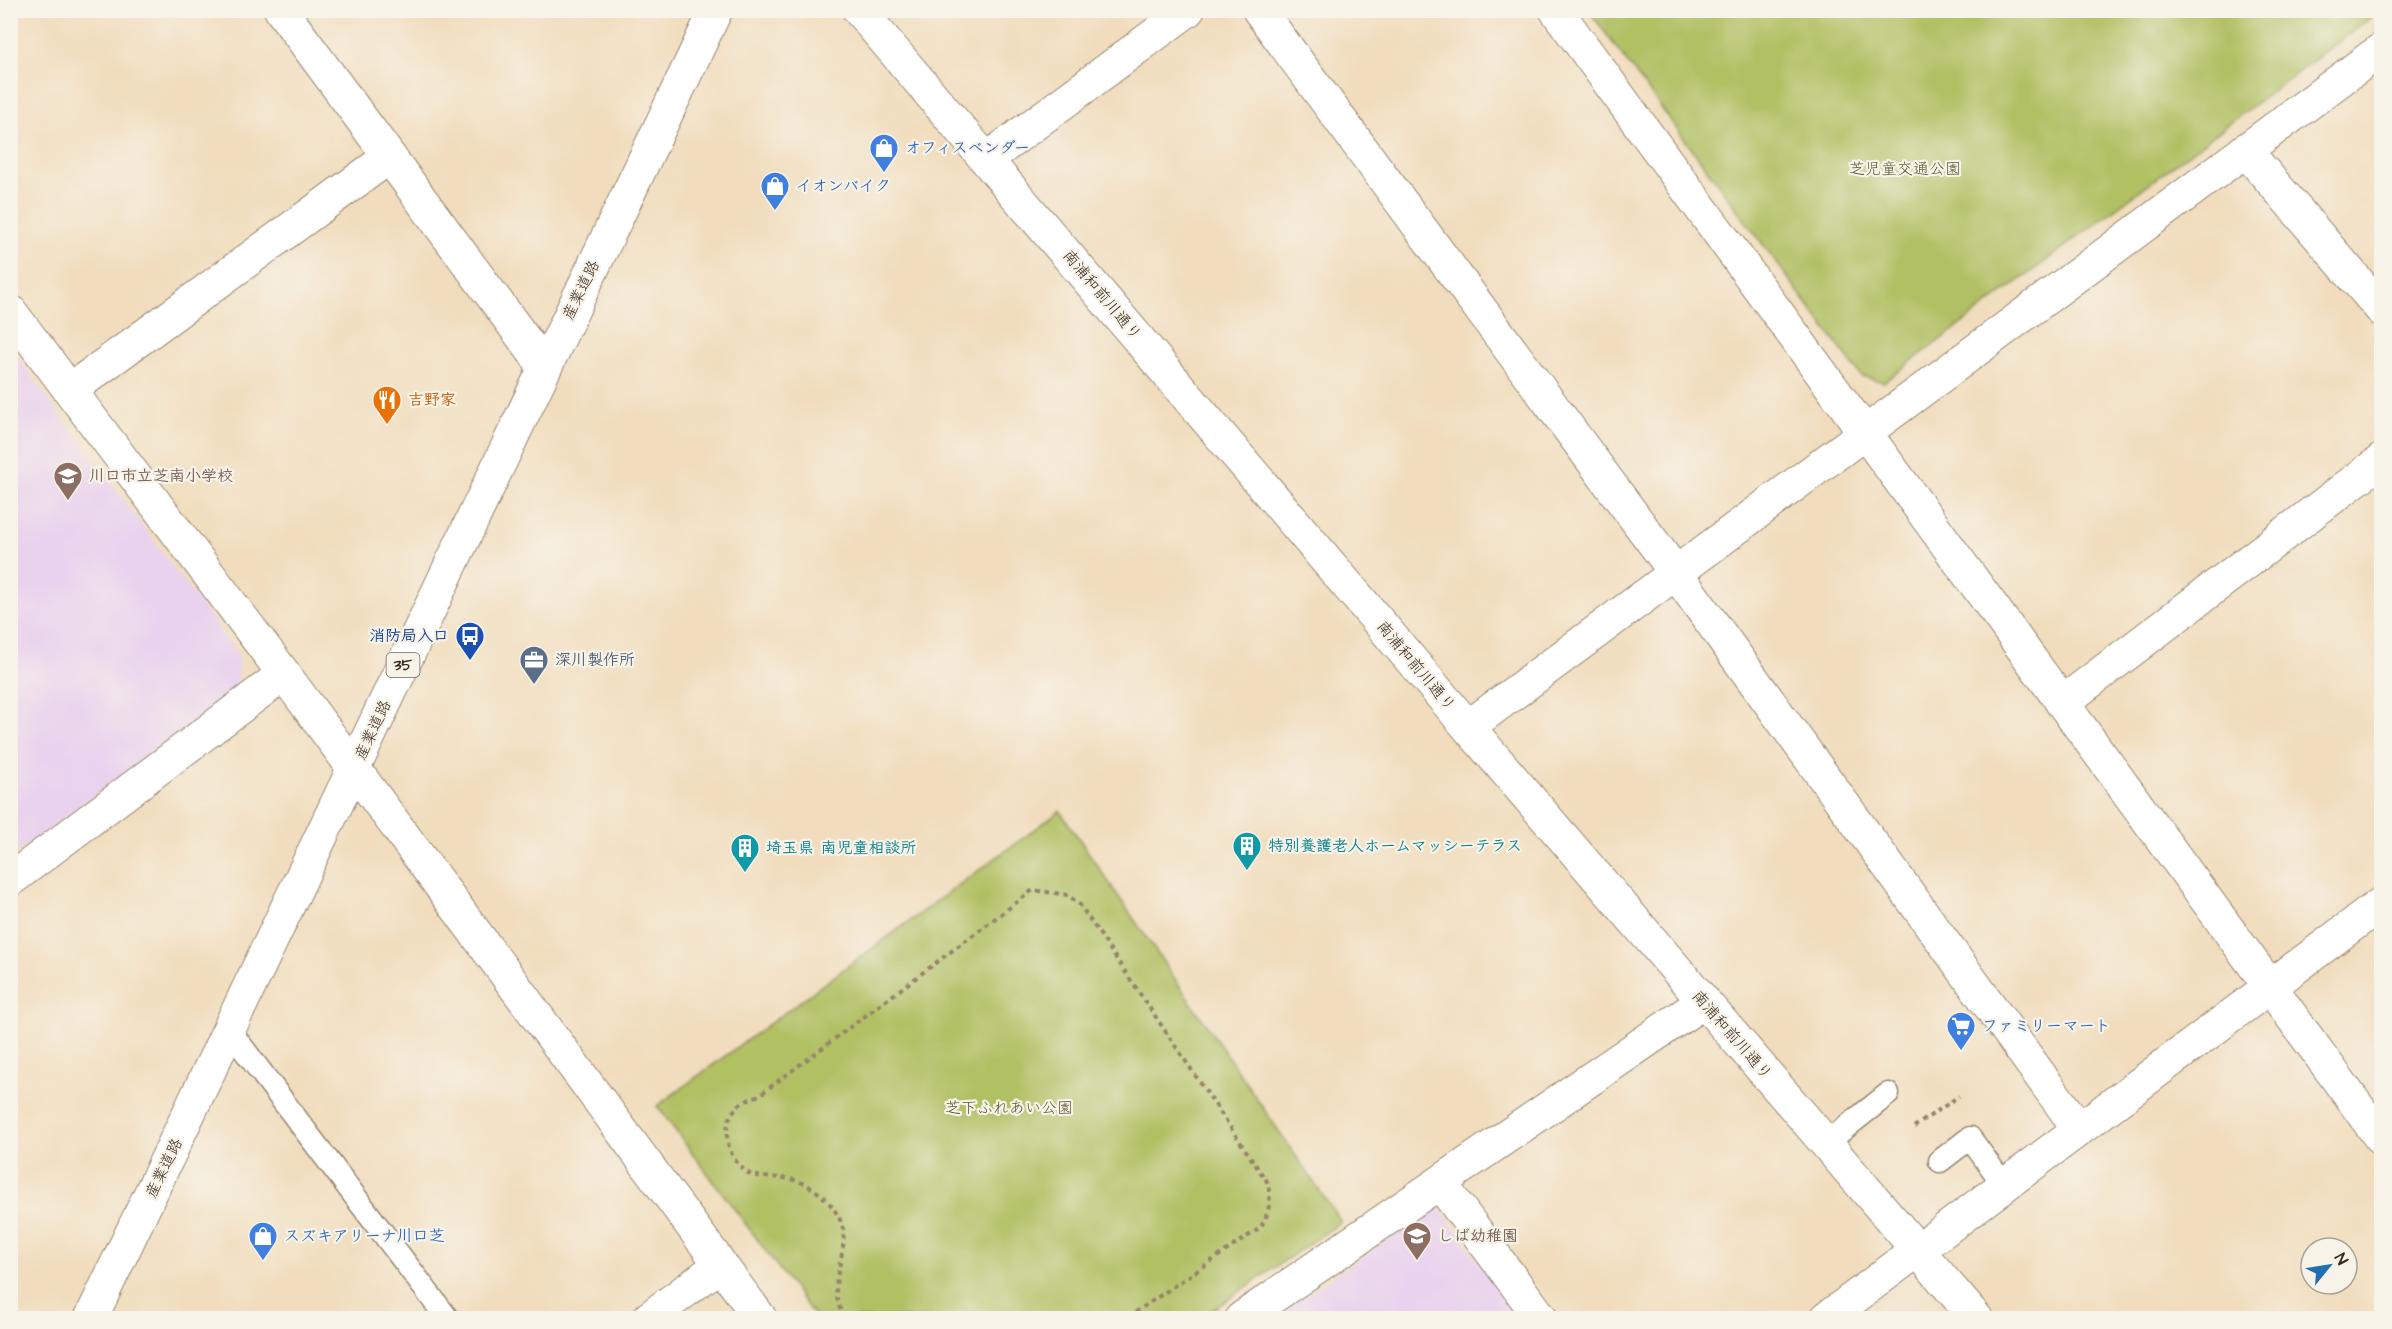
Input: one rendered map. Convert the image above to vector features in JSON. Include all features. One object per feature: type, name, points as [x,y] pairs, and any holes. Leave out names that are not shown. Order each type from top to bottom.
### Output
[{"type":"street","name":"産業道路","points":[[91,1318],[716,10]]},
{"type":"street","name":"南浦和前川通り","points":[[859,10],[1703,1002],[1977,1318]]},
{"type":"street","points":[[987,159],[1188,10]]},
{"type":"street","points":[[1259,10],[1675,572],[2079,1129]]},
{"type":"street","points":[[1556,10],[2382,1140]]},
{"type":"street","points":[[284,12],[544,366]]},
{"type":"street","points":[[1468,727],[2382,49]]},
{"type":"street","points":[[2245,150],[2382,310]]},
{"type":"street","points":[[70,390],[389,156]]},
{"type":"street","points":[[10,311],[284,674],[760,1318]]},
{"type":"street","points":[[2062,703],[2382,460]]},
{"type":"street","points":[[10,880],[284,674]]},
{"type":"street","points":[[1827,1318],[2382,903]]},
{"type":"street","points":[[1242,1318],[1703,1002]]},
{"type":"street","points":[[1440,1183],[1541,1318]]},
{"type":"street","points":[[649,1318],[720,1264]]},
{"type":"lane","points":[[230,1031],[447,1318]]},
{"type":"lane","points":[[1825,1144],[1888,1094]]},
{"type":"lane","points":[[1940,1161],[1970,1138],[2004,1185]]},
{"type":"path","points":[[846,1318],[838,1308],[834,1293],[836,1271],[845,1241],[838,1215],[822,1194],[789,1178],[753,1176],[740,1167],[727,1142],[728,1125],[737,1107],[761,1094],[1032,890],[1068,895],[1080,905],[1268,1183],[1271,1202],[1268,1215],[1260,1228],[1127,1318]]},
{"type":"path","points":[[1914,1127],[1959,1096]]},
{"type":"shaded area","name":"川口市立芝南小学校","points":[[10,347],[239,656],[237,690],[11,857]]},
{"type":"shaded area","name":"しば幼稚園","points":[[1437,1204],[1520,1318],[1273,1318]]},
{"type":"green space","name":"芝児童交通公園","points":[[2381,10],[1884,382],[1861,376],[1589,11]]},
{"type":"green space","name":"芝下ふれあい公園","points":[[1060,811],[1341,1222],[1201,1318],[816,1318],[657,1106]]},
{"type":"place","name":"オフィスベンダー","points":[[884,174]]},
{"type":"place","name":"イオンバイク","points":[[775,212]]},
{"type":"place","name":"吉野家","points":[[387,426]]},
{"type":"place","name":"川口市立芝南小学校","points":[[68,502]]},
{"type":"place","name":"消防局入口","points":[[470,662]]},
{"type":"place","name":"深川製作所","points":[[534,686]]},
{"type":"place","name":"特別養護老人ホームマッシーテラス","points":[[1247,872]]},
{"type":"place","name":"埼玉県 南児童相談所","points":[[745,874]]},
{"type":"place","name":"ファミリーマート","points":[[1961,1052]]},
{"type":"place","name":"スズキアリーナ川口芝","points":[[263,1262]]},
{"type":"place","name":"しば幼稚園","points":[[1417,1262]]}]
